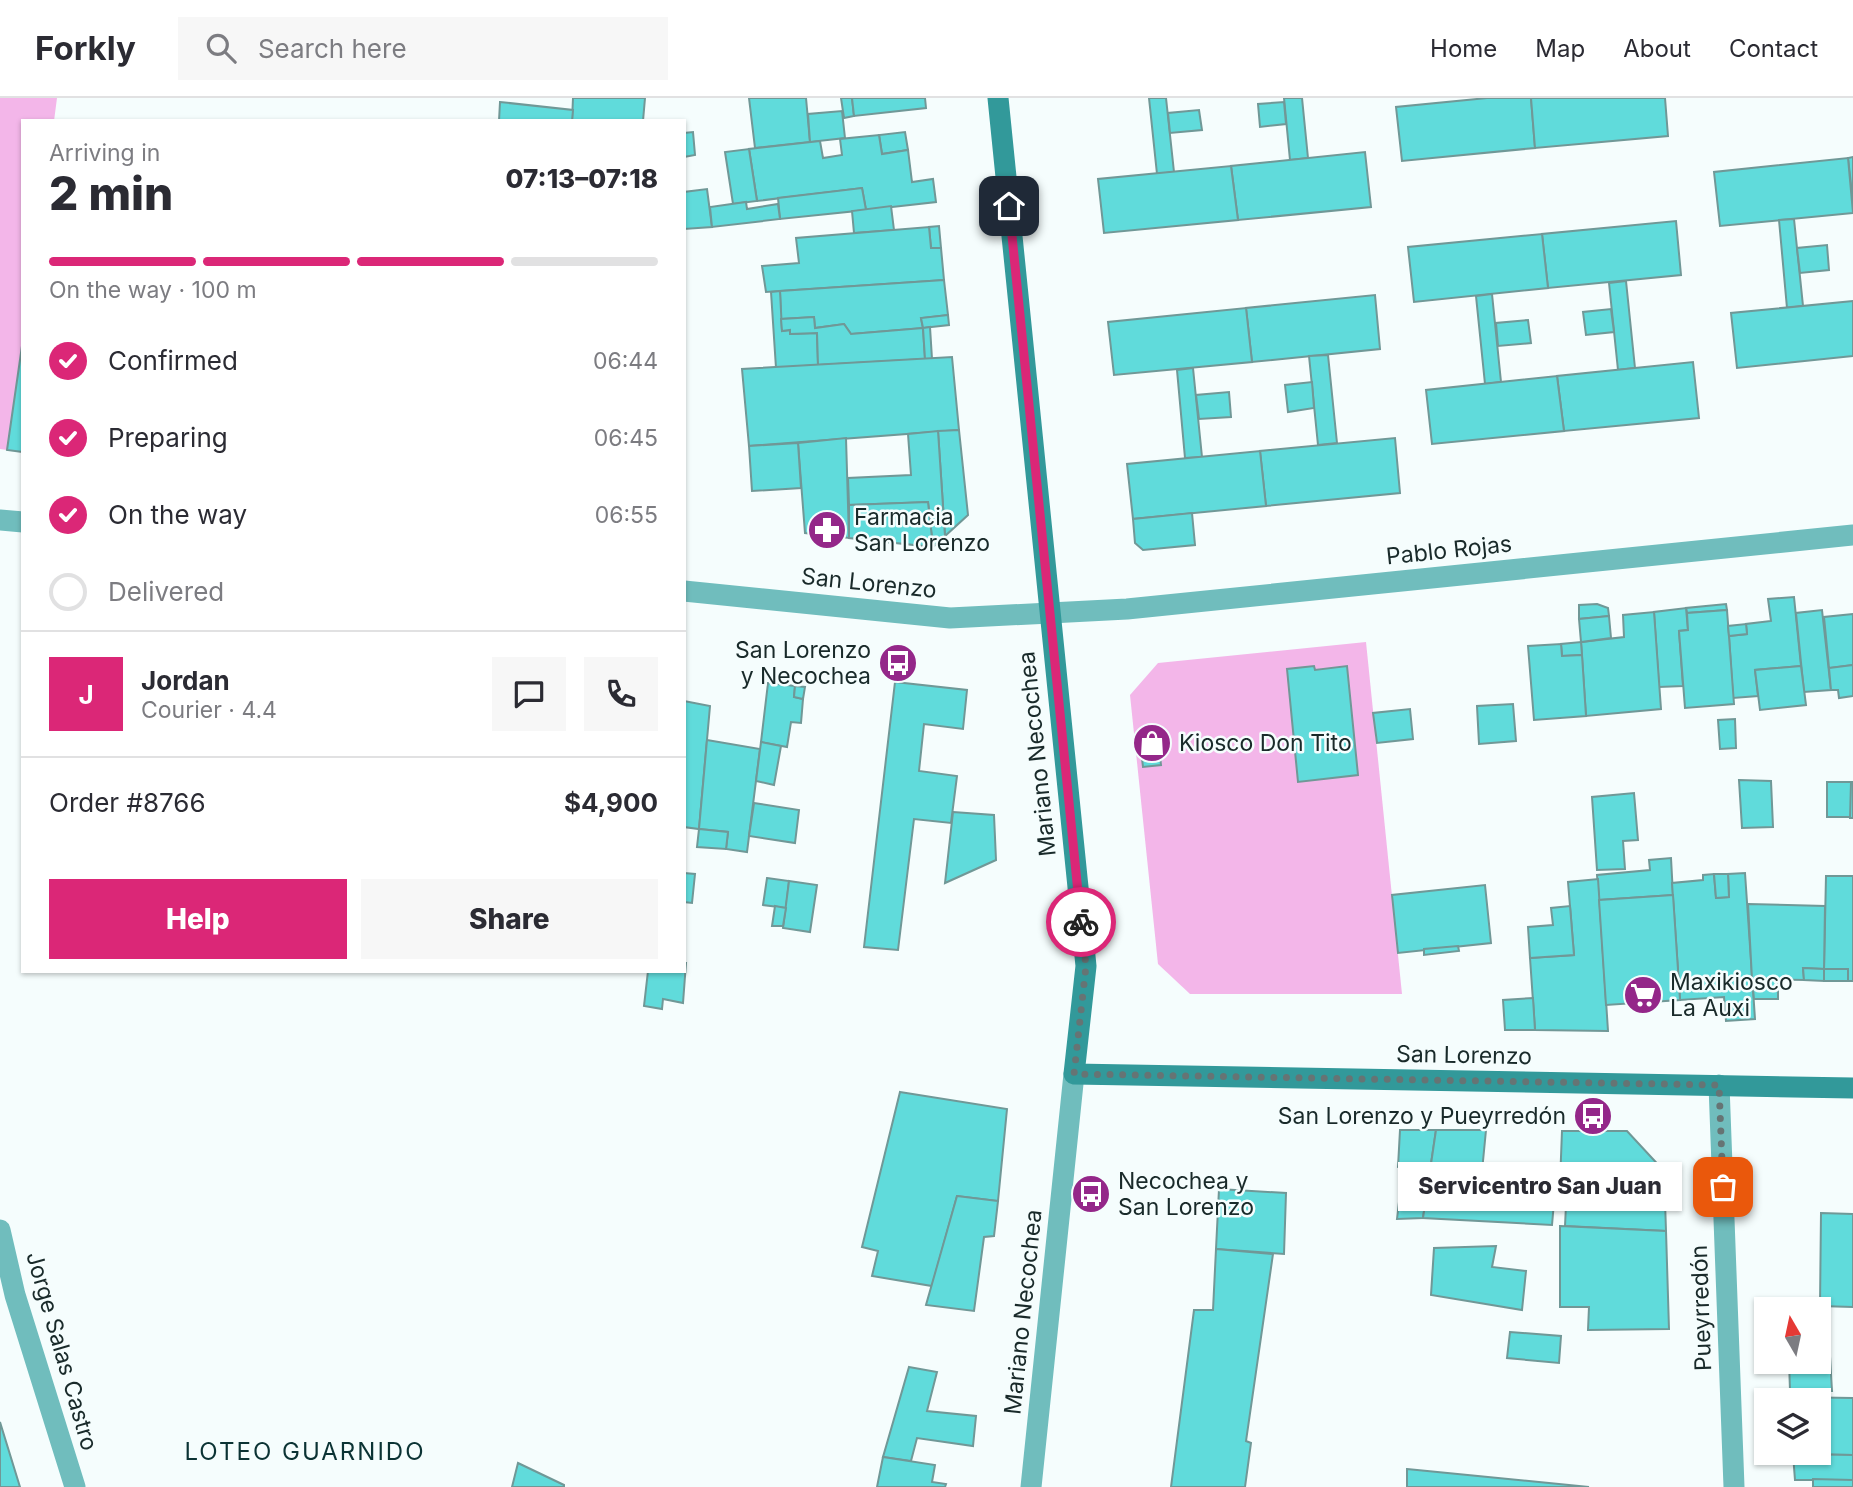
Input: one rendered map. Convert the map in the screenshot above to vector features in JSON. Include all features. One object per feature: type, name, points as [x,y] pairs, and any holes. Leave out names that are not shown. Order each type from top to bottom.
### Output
[{"type":"main road","name":"Mariano Necochea","points":[[998,98],[1086,966],[1074,1074]]},
{"type":"main road","name":"San Lorenzo","points":[[1074,1074],[1853,1088]]},
{"type":"street","points":[[0,520],[21,522]]},
{"type":"street","name":"Pablo Rojas","points":[[1050,613],[1127,609],[1853,535]]},
{"type":"street","name":"San Lorenzo","points":[[686,591],[950,618],[1050,613]]},
{"type":"street","name":"Mariano Necochea","points":[[1031,1487],[1074,1074]]},
{"type":"street","name":"Pueyrredón","points":[[1719,1085],[1734,1487]]},
{"type":"street","name":"Jorge Salas Castro","points":[[1,1238],[75,1487]]},
{"type":"shaded area","points":[[0,98],[57,98],[54,119],[21,119],[21,353],[7,450],[0,449]]},
{"type":"shaded area","points":[[1366,642],[1402,994],[1190,994],[1158,964],[1130,695],[1158,663]]},
{"type":"building","points":[[573,98],[645,98],[643,119],[572,119]]},
{"type":"building","points":[[749,98],[806,98],[810,142],[755,148]]},
{"type":"building","points":[[841,98],[852,98],[854,116],[844,118]]},
{"type":"building","points":[[852,98],[925,98],[926,108],[854,116]]},
{"type":"building","points":[[1149,98],[1166,98],[1174,172],[1157,174]]},
{"type":"building","points":[[1284,98],[1302,98],[1308,158],[1290,160]]},
{"type":"building","points":[[1487,98],[1531,98],[1535,148],[1402,161],[1396,107]]},
{"type":"building","points":[[1531,98],[1665,98],[1668,136],[1535,148]]},
{"type":"building","points":[[500,102],[573,110],[572,119],[499,119]]},
{"type":"building","points":[[1284,102],[1286,124],[1260,127],[1258,104]]},
{"type":"building","points":[[1199,110],[1202,130],[1170,133],[1168,113]]},
{"type":"building","points":[[842,111],[845,138],[810,142],[808,114]]},
{"type":"building","points":[[693,132],[695,155],[686,157],[686,133]]},
{"type":"building","points":[[905,132],[908,150],[882,154],[879,135]]},
{"type":"building","points":[[879,135],[882,154],[908,150],[912,182],[933,179],[936,202],[866,210],[862,188],[757,201],[749,149],[820,141],[823,158],[842,155],[840,139]]},
{"type":"building","points":[[749,149],[757,201],[733,204],[725,152]]},
{"type":"building","points":[[1365,152],[1371,207],[1238,220],[1231,166]]},
{"type":"building","points":[[1853,157],[1853,202],[1848,158]]},
{"type":"building","points":[[1848,158],[1853,213],[1720,226],[1714,172]]},
{"type":"building","points":[[1231,166],[1238,220],[1104,233],[1098,179]]},
{"type":"building","points":[[862,188],[866,210],[780,219],[778,198]]},
{"type":"building","points":[[707,189],[712,227],[686,229],[686,192]]},
{"type":"building","points":[[746,202],[747,209],[778,204],[780,219],[712,227],[710,207]]},
{"type":"building","points":[[891,206],[894,230],[854,233],[852,211]]},
{"type":"building","points":[[1794,219],[1803,306],[1787,308],[1779,220]]},
{"type":"building","points":[[1676,221],[1681,275],[1548,288],[1542,234]]},
{"type":"building","points":[[939,226],[941,248],[931,248],[929,227]]},
{"type":"building","points":[[929,227],[931,248],[941,248],[944,280],[766,292],[762,266],[799,263],[796,238]]},
{"type":"building","points":[[1542,234],[1548,288],[1414,302],[1408,247]]},
{"type":"building","points":[[1827,245],[1829,270],[1800,273],[1797,248]]},
{"type":"building","points":[[944,280],[948,315],[921,318],[923,328],[851,334],[844,324],[815,328],[814,317],[781,319],[780,291]]},
{"type":"building","points":[[1626,281],[1635,368],[1618,370],[1609,283]]},
{"type":"building","points":[[780,291],[782,331],[790,330],[790,334],[817,333],[818,365],[776,368],[771,292]]},
{"type":"building","points":[[1492,294],[1501,382],[1485,384],[1476,296]]},
{"type":"building","points":[[1375,295],[1380,349],[1252,362],[1246,308]]},
{"type":"building","points":[[1853,301],[1853,356],[1737,368],[1731,313]]},
{"type":"building","points":[[1246,308],[1252,362],[1114,375],[1108,322]]},
{"type":"building","points":[[1611,309],[1614,332],[1586,335],[1583,312]]},
{"type":"building","points":[[948,315],[949,325],[923,328],[921,318]]},
{"type":"building","points":[[814,317],[815,328],[844,324],[851,334],[923,328],[925,359],[818,365],[817,333],[790,334],[790,330],[782,331],[781,319]]},
{"type":"building","points":[[1528,320],[1531,343],[1498,346],[1496,323]]},
{"type":"building","points":[[930,327],[932,359],[925,359],[923,328]]},
{"type":"building","points":[[21,353],[21,452],[7,450]]},
{"type":"building","points":[[1328,355],[1337,443],[1318,445],[1309,356]]},
{"type":"building","points":[[952,357],[959,430],[749,446],[742,369]]},
{"type":"building","points":[[1693,362],[1699,418],[1564,431],[1557,376]]},
{"type":"building","points":[[1193,368],[1202,457],[1185,458],[1177,370]]},
{"type":"building","points":[[1557,376],[1564,431],[1432,444],[1426,390]]},
{"type":"building","points":[[1312,382],[1314,408],[1288,412],[1285,385]]},
{"type":"building","points":[[1229,392],[1231,417],[1199,419],[1196,395]]},
{"type":"building","points":[[959,430],[968,515],[945,536],[938,431]]},
{"type":"building","points":[[938,431],[945,536],[933,547],[928,502],[849,505],[848,478],[911,475],[908,434]]},
{"type":"building","points":[[846,438],[849,538],[805,533],[798,443]]},
{"type":"building","points":[[1395,438],[1400,493],[1266,506],[1260,451]]},
{"type":"building","points":[[798,443],[801,488],[752,491],[749,446]]},
{"type":"building","points":[[1260,451],[1266,506],[1133,519],[1127,464]]},
{"type":"building","points":[[928,502],[933,547],[849,538],[849,505]]},
{"type":"building","points":[[1192,513],[1195,545],[1143,550],[1135,543],[1133,519]]},
{"type":"building","points":[[1794,597],[1801,666],[1755,670],[1758,696],[1733,698],[1729,636],[1747,634],[1746,624],[1771,621],[1768,599]]},
{"type":"building","points":[[1597,604],[1608,608],[1609,616],[1579,619],[1579,605]]},
{"type":"building","points":[[1726,604],[1727,610],[1687,613],[1686,608]]},
{"type":"building","points":[[1686,608],[1688,630],[1679,631],[1683,686],[1659,687],[1654,612]]},
{"type":"building","points":[[1727,610],[1734,704],[1685,708],[1679,631],[1688,630],[1687,613]]},
{"type":"building","points":[[1822,610],[1831,690],[1804,692],[1796,613]]},
{"type":"building","points":[[1654,612],[1661,709],[1586,716],[1581,642],[1624,637],[1623,615]]},
{"type":"building","points":[[1853,614],[1853,665],[1829,668],[1824,617]]},
{"type":"building","points":[[1609,616],[1611,638],[1581,642],[1579,619]]},
{"type":"building","points":[[1746,624],[1747,634],[1729,636],[1728,626]]},
{"type":"building","points":[[1581,642],[1582,655],[1562,656],[1561,644]]},
{"type":"building","points":[[1561,644],[1562,656],[1582,655],[1586,716],[1534,720],[1528,646]]},
{"type":"building","points":[[1853,665],[1853,696],[1839,698],[1838,690],[1831,690],[1829,668]]},
{"type":"building","points":[[1314,666],[1315,670],[1347,666],[1358,775],[1298,782],[1287,669]]},
{"type":"building","points":[[1801,666],[1806,705],[1760,710],[1755,670]]},
{"type":"building","points":[[895,682],[967,690],[963,729],[924,724],[919,771],[957,776],[951,823],[914,819],[898,950],[864,947]]},
{"type":"building","points":[[768,683],[795,686],[794,697],[803,699],[801,723],[791,722],[787,747],[761,742]]},
{"type":"building","points":[[795,686],[805,687],[803,699],[794,697]]},
{"type":"building","points":[[686,701],[710,706],[699,829],[686,827]]},
{"type":"building","points":[[1513,704],[1516,741],[1479,744],[1477,706]]},
{"type":"building","points":[[1410,709],[1413,739],[1377,743],[1373,713]]},
{"type":"building","points":[[1735,719],[1736,748],[1720,749],[1718,720]]},
{"type":"building","points":[[1157,731],[1161,765],[1143,767],[1139,733]]},
{"type":"building","points":[[707,740],[760,749],[747,852],[726,849],[728,832],[699,829]]},
{"type":"building","points":[[761,742],[781,746],[774,785],[756,781]]},
{"type":"building","points":[[1739,780],[1771,781],[1773,827],[1742,828]]},
{"type":"building","points":[[1827,782],[1851,782],[1851,817],[1827,817]]},
{"type":"building","points":[[1853,782],[1853,818],[1850,818]]},
{"type":"building","points":[[1634,793],[1638,840],[1623,841],[1625,869],[1597,870],[1592,797]]},
{"type":"building","points":[[754,803],[799,810],[795,843],[749,836]]},
{"type":"building","points":[[953,812],[994,815],[996,860],[945,883]]},
{"type":"building","points":[[699,829],[728,832],[726,849],[697,847]]},
{"type":"building","points":[[1671,858],[1673,895],[1599,900],[1597,875],[1650,870],[1649,860]]},
{"type":"building","points":[[686,873],[695,874],[692,903],[686,902]]},
{"type":"building","points":[[1745,873],[1755,1019],[1726,1021],[1724,997],[1680,1000],[1672,883],[1703,880],[1703,875],[1714,874],[1716,898],[1729,897],[1728,874]]},
{"type":"building","points":[[1714,874],[1728,874],[1729,897],[1716,898]]},
{"type":"building","points":[[1826,876],[1853,876],[1853,981],[1848,981],[1848,969],[1824,969]]},
{"type":"building","points":[[767,878],[789,881],[786,908],[763,905]]},
{"type":"building","points":[[1598,879],[1608,1031],[1535,1030],[1530,958],[1574,955],[1568,882]]},
{"type":"building","points":[[789,881],[817,885],[810,932],[783,928]]},
{"type":"building","points":[[1485,885],[1491,943],[1398,953],[1392,895]]},
{"type":"building","points":[[1673,895],[1680,1000],[1606,1005],[1599,900]]},
{"type":"building","points":[[1748,904],[1825,906],[1824,969],[1803,968],[1804,980],[1752,979]]},
{"type":"building","points":[[775,906],[786,908],[783,926],[772,926]]},
{"type":"building","points":[[1570,906],[1574,955],[1530,958],[1528,927],[1553,925],[1551,908]]},
{"type":"building","points":[[1458,946],[1459,951],[1424,955],[1424,949]]},
{"type":"building","points":[[1803,968],[1824,969],[1824,981],[1804,980]]},
{"type":"building","points":[[1824,969],[1848,969],[1848,981],[1824,981]]},
{"type":"building","points":[[648,973],[685,973],[683,1003],[663,999],[662,1009],[644,1006]]},
{"type":"building","points":[[1778,978],[1778,999],[1754,999],[1752,979]]},
{"type":"building","points":[[1533,998],[1535,1030],[1505,1030],[1503,1000]]},
{"type":"building","points":[[900,1092],[1007,1109],[998,1201],[957,1196],[932,1286],[872,1276],[878,1251],[862,1247]]},
{"type":"building","points":[[1400,1130],[1436,1130],[1423,1218],[1397,1219],[1403,1168],[1398,1167]]},
{"type":"building","points":[[1436,1130],[1486,1130],[1480,1192],[1505,1192],[1504,1199],[1554,1202],[1552,1225],[1423,1218]]},
{"type":"building","points":[[1562,1131],[1627,1131],[1664,1171],[1666,1231],[1565,1226],[1567,1184],[1560,1183]]},
{"type":"building","points":[[1219,1189],[1286,1193],[1284,1254],[1216,1249]]},
{"type":"building","points":[[957,1196],[998,1201],[994,1236],[984,1237],[974,1311],[926,1305]]},
{"type":"building","points":[[1821,1213],[1853,1214],[1853,1307],[1831,1306],[1831,1297],[1820,1297]]},
{"type":"building","points":[[1560,1226],[1666,1231],[1669,1329],[1588,1330],[1589,1307],[1560,1307]]},
{"type":"building","points":[[1496,1246],[1492,1267],[1526,1271],[1522,1310],[1431,1295],[1434,1248]]},
{"type":"building","points":[[1216,1249],[1273,1254],[1246,1441],[1251,1443],[1245,1487],[1171,1487],[1194,1310],[1213,1310]]},
{"type":"building","points":[[1510,1332],[1561,1336],[1559,1363],[1507,1358]]},
{"type":"building","points":[[909,1367],[937,1372],[927,1411],[976,1416],[973,1446],[917,1438],[911,1461],[883,1457]]},
{"type":"building","points":[[1789,1374],[1831,1374],[1832,1391],[1831,1388],[1790,1388]]},
{"type":"building","points":[[1831,1398],[1853,1398],[1853,1455],[1831,1455]]},
{"type":"building","points":[[0,1422],[20,1487],[0,1487]]},
{"type":"building","points":[[1831,1455],[1853,1455],[1853,1480],[1795,1480],[1794,1465],[1831,1465]]},
{"type":"building","points":[[883,1457],[935,1465],[932,1482],[946,1484],[945,1487],[877,1487]]},
{"type":"building","points":[[518,1463],[564,1485],[564,1487],[512,1487]]},
{"type":"building","points":[[1407,1469],[1589,1487],[1407,1487]]},
{"type":"building","points":[[1813,1479],[1853,1480],[1853,1487],[1813,1487]]},
{"type":"way so far","points":[[1081,922],[1086,966],[1074,1074],[1719,1085],[1723,1187]]},
{"type":"place","name":"Farmacia San Lorenzo","points":[[827,530]]},
{"type":"place","name":"San Lorenzo y Necochea","points":[[898,663]]},
{"type":"place","name":"Kiosco Don Tito","points":[[1152,743]]},
{"type":"place","name":"Maxikiosco La Auxi","points":[[1643,995]]},
{"type":"place","name":"San Lorenzo y Pueyrredón","points":[[1593,1116]]},
{"type":"place","name":"Servicentro San Juan","points":[[1723,1187]]},
{"type":"place","name":"Necochea y San Lorenzo","points":[[1091,1194]]},
{"type":"district","name":"LOTEO GUARNIDO","points":[[305,1452]]},
{"type":"route","points":[[1009,206],[1081,922]]}]
